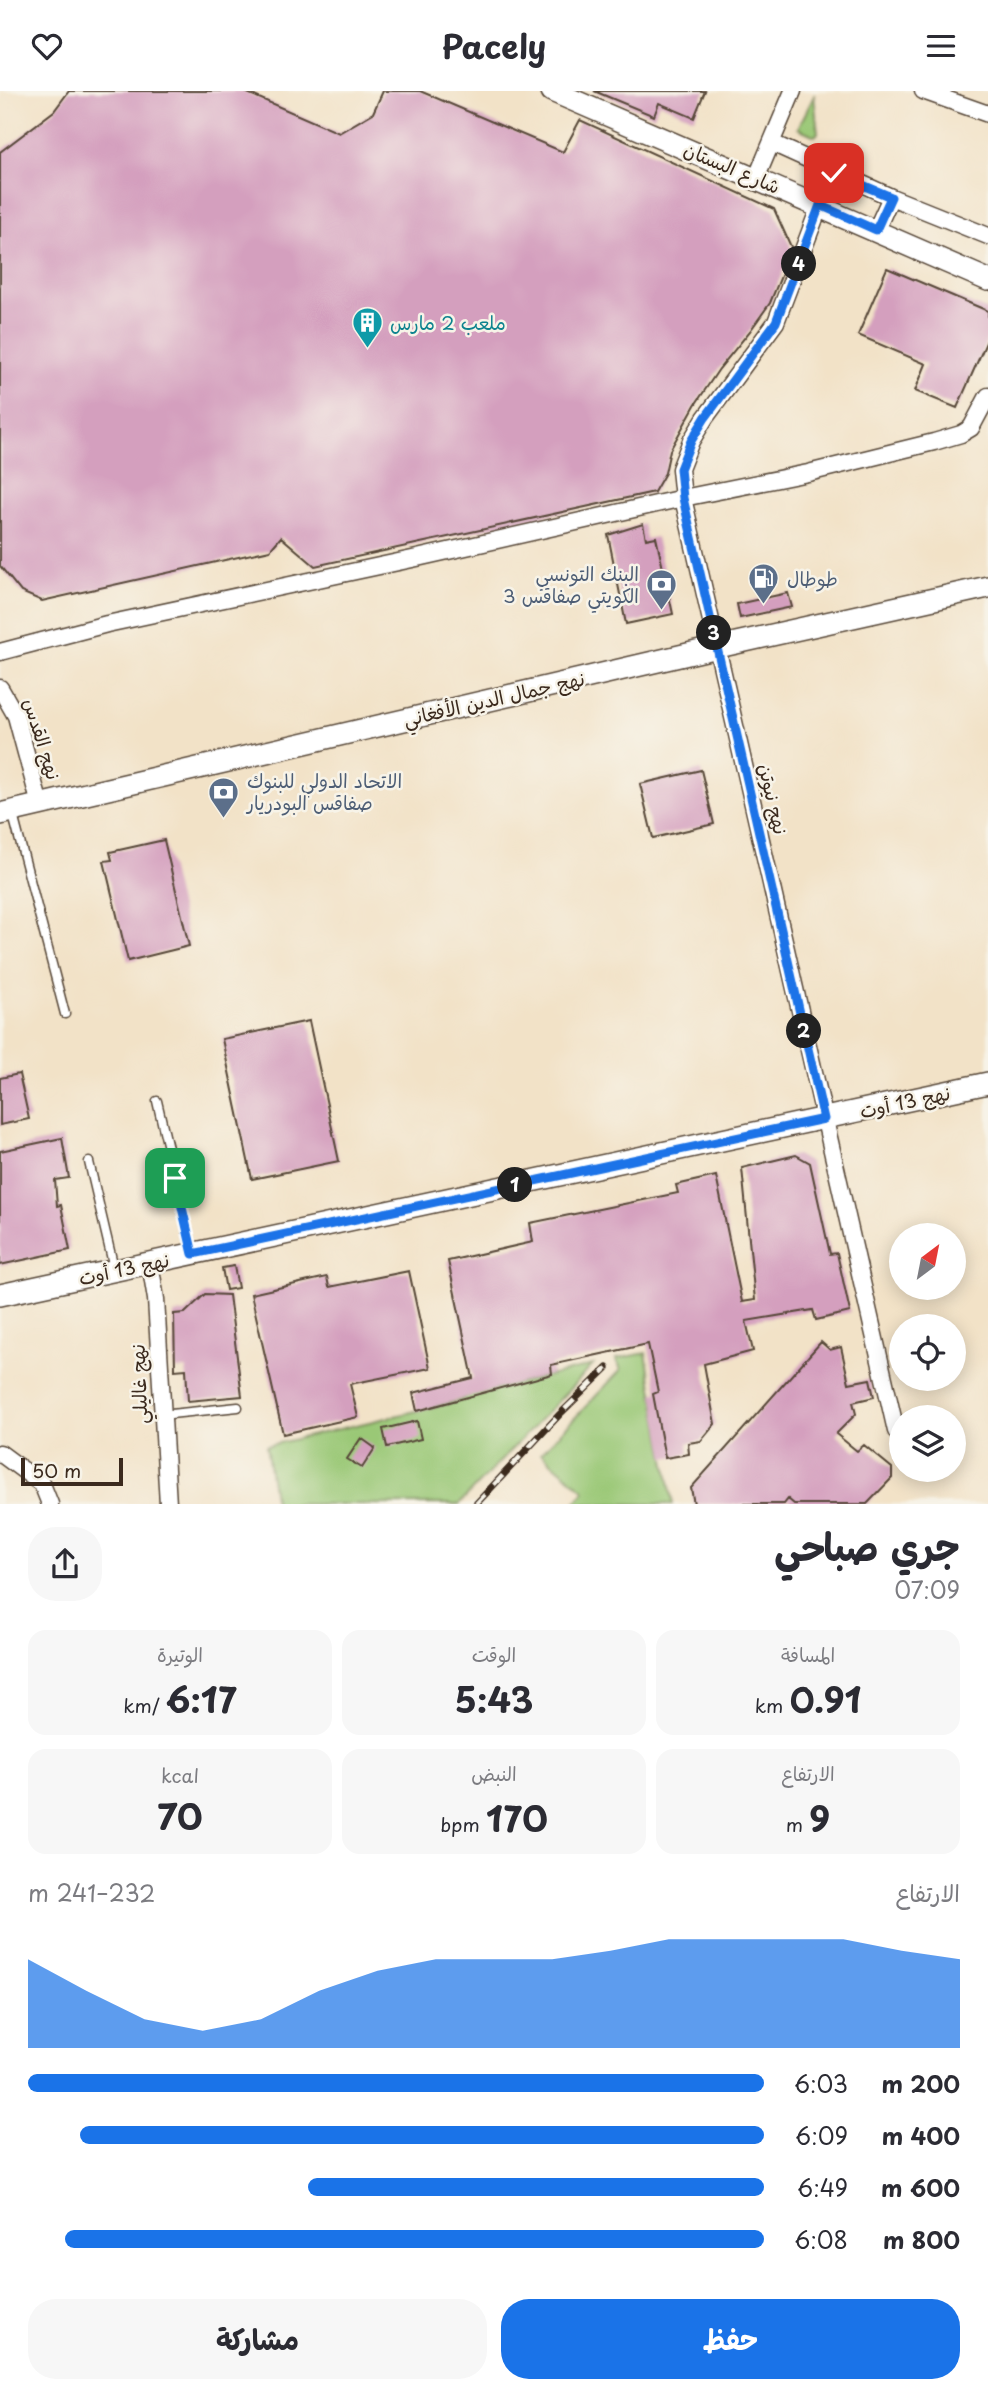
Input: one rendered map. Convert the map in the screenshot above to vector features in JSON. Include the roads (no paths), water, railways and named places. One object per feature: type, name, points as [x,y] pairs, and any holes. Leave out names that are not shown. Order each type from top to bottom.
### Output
[{"type":"main road","name":"شارع البستان","points":[[552,91],[988,280]]},
{"type":"main road","name":"نهج جمال الدين الأفغاني","points":[[6,813],[988,587]]},
{"type":"main road","name":"نهج 13 أوت","points":[[0,1295],[988,1083]]},
{"type":"street","points":[[756,179],[793,91]]},
{"type":"street","points":[[923,91],[988,114]]},
{"type":"street","points":[[772,143],[891,197],[988,236]]},
{"type":"street","points":[[876,230],[891,197]]},
{"type":"street","name":"نهج نيوتن","points":[[820,205],[776,322],[705,418],[691,441],[680,469],[683,498],[890,1405]]},
{"type":"street","points":[[0,652],[107,624],[683,498],[808,474],[961,434],[971,428],[988,396]]},
{"type":"street","name":"نهج القدس","points":[[0,688],[16,716],[40,805]]},
{"type":"street","name":"نهج غاليلي","points":[[150,1263],[156,1299],[168,1504]]},
{"type":"street","points":[[0,1453],[42,1485],[50,1504]]},
{"type":"lane","points":[[6,813],[65,1014]]},
{"type":"lane","points":[[157,1101],[193,1254]]},
{"type":"lane","points":[[89,1162],[114,1271]]},
{"type":"lane","points":[[161,1415],[239,1407]]},
{"type":"railway","points":[[476,1504],[607,1368]]},
{"type":"place","name":"ملعب 2 مارس","points":[[367,350]]},
{"type":"place","name":"طوطال","points":[[764,606]]},
{"type":"place","name":"البنك التونسي الكويتي صفاقس 3","points":[[662,612]]},
{"type":"place","name":"الاتحاد الدولي للبنوك صفاقس البودريار","points":[[224,819]]}]
